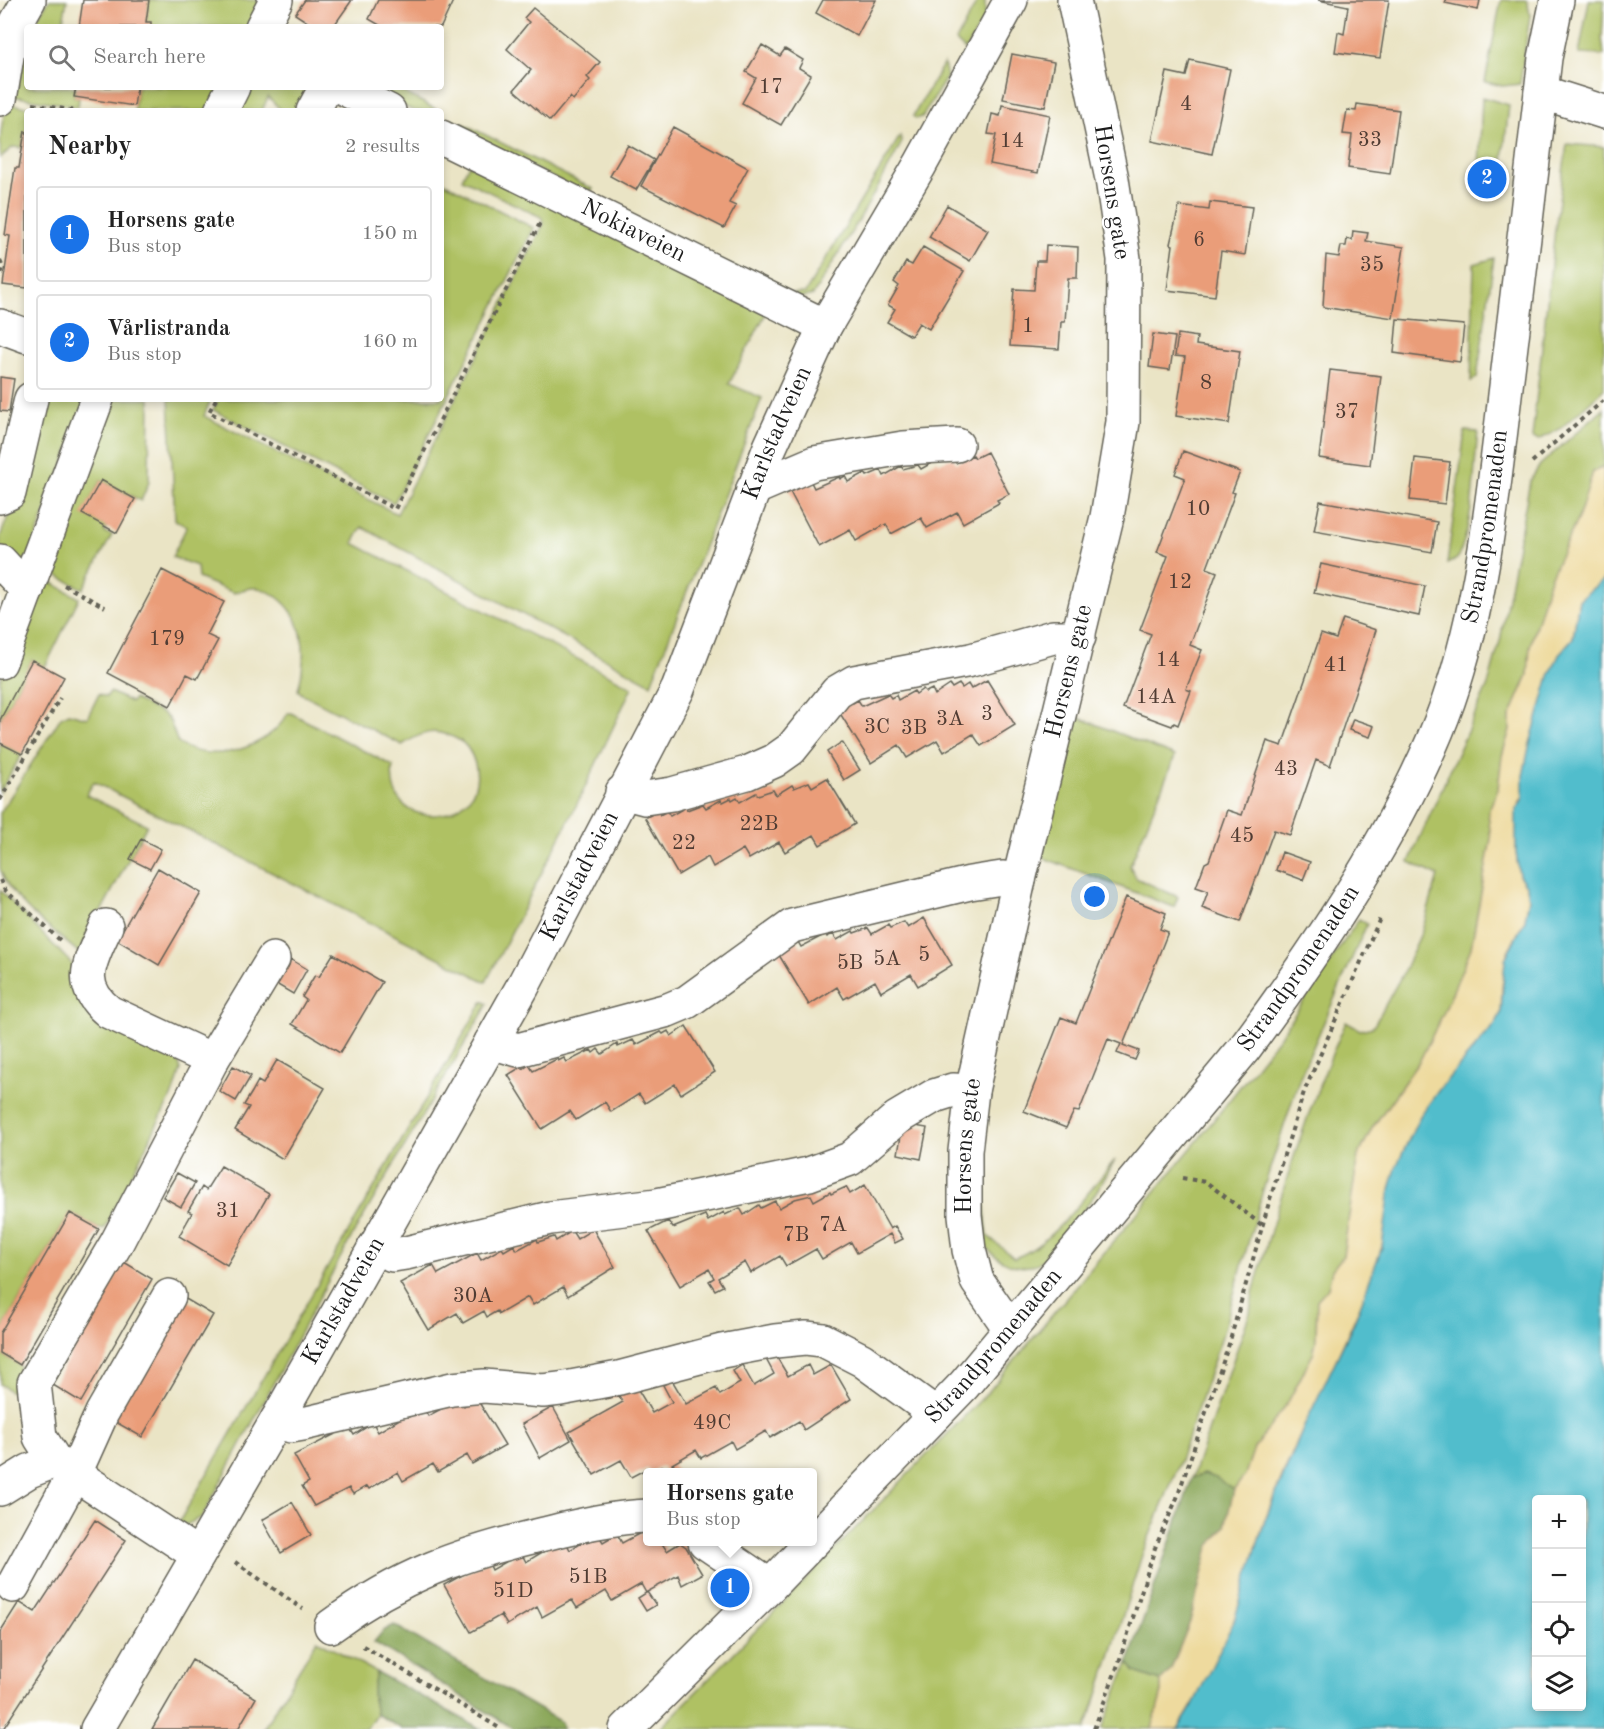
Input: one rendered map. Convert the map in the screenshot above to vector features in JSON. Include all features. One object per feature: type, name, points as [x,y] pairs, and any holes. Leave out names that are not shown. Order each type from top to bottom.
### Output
[{"type":"street","points":[[0,99],[5,28],[29,0]]},
{"type":"street","points":[[264,24],[276,0]]},
{"type":"street","name":"Karlstadveien","points":[[97,1729],[277,1420],[523,986],[622,792],[678,689],[753,489],[825,326],[920,165],[1011,0]]},
{"type":"street","name":"Horsens gate","points":[[1011,1330],[977,1281],[969,1251],[965,1215],[965,1151],[972,1091],[1019,880],[1107,517],[1123,422],[1126,297],[1124,259],[1113,190],[1074,0]]},
{"type":"street","name":"Strandpromenaden","points":[[817,1537],[936,1414],[1011,1330],[1149,1166],[1264,1022],[1359,878],[1391,823],[1447,705],[1480,582],[1496,473],[1541,92],[1557,0]]},
{"type":"street","points":[[222,108],[231,90]]},
{"type":"street","points":[[316,108],[324,90]]},
{"type":"street","points":[[347,90],[383,108]]},
{"type":"street","points":[[1541,92],[1604,112]]},
{"type":"street","name":"Nokiaveien","points":[[444,138],[825,326]]},
{"type":"street","points":[[0,326],[24,335]]},
{"type":"street","points":[[0,496],[9,493],[30,402]]},
{"type":"street","points":[[0,662],[96,402]]},
{"type":"street","points":[[753,489],[814,463],[903,448],[957,445]]},
{"type":"street","points":[[0,561],[31,579]]},
{"type":"street","points":[[622,792],[645,798],[672,794],[747,773],[774,762],[791,749],[837,692],[854,682],[971,660],[1053,637],[1079,637]]},
{"type":"street","points":[[491,1042],[518,1050],[668,1010],[687,1002],[792,926],[970,883],[1002,878],[1019,880]]},
{"type":"street","points":[[106,926],[87,966],[96,1001],[109,1012],[212,1060]]},
{"type":"street","points":[[198,1555],[65,1467],[40,1437],[34,1383],[116,1244],[212,1060],[273,959]]},
{"type":"street","points":[[375,1248],[393,1255],[406,1253],[550,1218],[657,1205],[809,1174],[850,1159],[897,1118],[934,1096],[953,1090],[972,1091]]},
{"type":"street","points":[[14,1586],[65,1467],[102,1413],[169,1296]]},
{"type":"street","points":[[277,1420],[291,1426],[303,1424],[452,1389],[484,1386],[543,1391],[560,1389],[619,1378],[722,1351],[806,1338],[823,1340],[862,1360],[936,1414]]},
{"type":"street","points":[[0,1489],[29,1471],[65,1467]]},
{"type":"street","points":[[331,1626],[366,1601],[448,1560],[570,1527],[629,1516],[643,1516]]},
{"type":"street","points":[[711,1546],[770,1586]]},
{"type":"street","name":"Strandpromenaden","points":[[626,1729],[809,1546]]},
{"type":"path","points":[[42,105],[59,108]]},
{"type":"path","points":[[214,402],[209,412],[395,509],[539,225],[529,220]]},
{"type":"path","points":[[0,261],[3,267],[0,278]]},
{"type":"path","points":[[1528,465],[1604,400]]},
{"type":"path","points":[[31,579],[105,607]]},
{"type":"path","points":[[0,800],[60,698]]},
{"type":"path","points":[[0,880],[4,889],[87,966]]},
{"type":"path","points":[[1094,1729],[1119,1662],[1144,1581],[1177,1498],[1229,1344],[1304,1092],[1383,911]]},
{"type":"path","points":[[1149,1166],[1171,1178],[1206,1182],[1263,1226]]},
{"type":"green space","points":[[49,0],[67,0],[63,24],[33,24]]},
{"type":"green space","points":[[149,0],[266,0],[251,24],[151,24],[146,22]]},
{"type":"green space","points":[[978,0],[985,0],[985,19],[965,50],[956,41]]},
{"type":"green space","points":[[1501,0],[1527,0],[1530,15],[1520,84],[1503,86],[1485,82]]},
{"type":"green space","points":[[1589,0],[1604,0],[1602,38],[1604,55],[1579,54]]},
{"type":"green space","points":[[24,50],[24,90],[75,90],[74,97],[79,98],[78,107],[13,96],[12,90]]},
{"type":"green space","points":[[944,63],[947,77],[922,117],[916,119],[913,116]]},
{"type":"green space","points":[[137,90],[218,90],[210,108],[134,108]]},
{"type":"green space","points":[[247,90],[306,90],[308,94],[303,108],[279,108],[268,97],[263,108],[238,108]]},
{"type":"green space","points":[[368,90],[400,90],[433,108],[408,108]]},
{"type":"green space","points":[[1482,97],[1509,105],[1502,168],[1479,167]]},
{"type":"green space","points":[[10,104],[33,108],[24,108],[22,148],[13,147],[0,158],[2,122]]},
{"type":"green space","points":[[462,123],[593,189],[587,194],[462,134]]},
{"type":"green space","points":[[900,136],[902,142],[881,181],[813,295],[796,299],[784,294],[805,293]]},
{"type":"green space","points":[[1567,144],[1604,147],[1604,389],[1560,429],[1539,440],[1532,438],[1555,229]]},
{"type":"green space","points":[[469,164],[766,313],[729,384],[762,398],[651,684],[362,527],[353,543],[632,687],[578,802],[486,982],[94,782],[86,795],[147,825],[79,953],[34,915],[6,882],[0,869],[0,813],[61,717],[69,713],[87,718],[99,694],[106,697],[110,692],[131,702],[134,699],[164,714],[170,721],[178,743],[191,750],[207,753],[239,750],[254,744],[268,736],[288,713],[291,713],[393,766],[394,789],[404,805],[419,813],[436,815],[453,810],[468,800],[476,784],[475,764],[461,741],[435,732],[422,734],[402,745],[302,694],[298,690],[303,665],[302,639],[294,616],[287,606],[266,590],[251,588],[234,593],[198,578],[197,566],[172,557],[187,526],[175,520],[169,402],[210,402],[204,416],[397,514],[544,223],[541,217],[462,179]]},
{"type":"green space","points":[[444,183],[534,228],[394,503],[213,410],[217,402],[444,402]]},
{"type":"green space","points":[[1494,258],[1477,378],[1471,381],[1474,264]]},
{"type":"green space","points":[[44,402],[87,402],[24,569],[0,554],[0,537],[19,488]]},
{"type":"green space","points":[[107,402],[150,402],[149,482],[141,501],[101,480],[83,514],[107,527],[104,532],[112,535],[83,589],[44,569]]},
{"type":"green space","points":[[1604,408],[1604,469],[1601,467],[1593,472],[1579,516],[1550,578],[1530,646],[1528,675],[1510,717],[1510,730],[1502,756],[1498,789],[1488,812],[1491,839],[1471,948],[1445,1010],[1420,1060],[1373,1127],[1358,1156],[1343,1256],[1332,1270],[1328,1288],[1317,1300],[1316,1341],[1313,1354],[1287,1404],[1255,1448],[1245,1475],[1234,1490],[1219,1480],[1209,1477],[1192,1478],[1250,1312],[1253,1293],[1283,1190],[1318,1088],[1346,1022],[1360,1030],[1373,1027],[1403,973],[1422,931],[1438,876],[1409,862],[1488,685],[1500,641],[1530,481],[1540,465]]},
{"type":"green space","points":[[1465,431],[1478,432],[1470,513],[1463,545],[1457,559],[1447,564]]},
{"type":"green space","points":[[46,579],[79,598],[45,667],[32,660],[0,720],[0,680]]},
{"type":"green space","points":[[1075,716],[1175,756],[1130,866],[1136,878],[1178,897],[1174,907],[1041,857]]},
{"type":"green space","points":[[0,743],[22,754],[0,792]]},
{"type":"green space","points":[[0,890],[73,965],[79,992],[177,1057],[181,1070],[175,1089],[105,1228],[99,1229],[70,1213],[0,1333]]},
{"type":"green space","points":[[1359,919],[1367,924],[1300,1077],[1263,1190],[1223,1333],[1177,1469],[1143,1552],[1085,1729],[660,1729],[989,1391],[1198,1140],[1280,1036]]},
{"type":"green space","points":[[483,1001],[488,1004],[352,1236],[202,1517],[186,1525],[179,1522]]},
{"type":"green space","points":[[978,1150],[988,1236],[1014,1258],[1028,1252],[1056,1230],[1115,1160],[1082,1212],[1053,1251],[1044,1259],[1026,1267],[1016,1266],[998,1258],[990,1252],[979,1236]]},
{"type":"green space","points":[[0,1353],[20,1365],[19,1397],[0,1384]]},
{"type":"green space","points":[[1203,1474],[1216,1478],[1234,1490],[1225,1527],[1209,1547],[1190,1622],[1171,1669],[1161,1681],[1135,1672],[1128,1663],[1192,1478]]},
{"type":"green space","points":[[394,1625],[561,1722],[563,1729],[514,1729],[374,1642],[383,1631]]},
{"type":"green space","points":[[317,1640],[376,1672],[372,1694],[376,1714],[366,1729],[263,1729]]},
{"type":"green space","points":[[1128,1663],[1135,1672],[1161,1681],[1161,1696],[1152,1729],[1102,1729]]},
{"type":"green space","points":[[376,1672],[481,1729],[402,1729],[376,1714],[372,1694]]},
{"type":"sand","points":[[1601,467],[1604,469],[1604,579],[1579,600],[1573,638],[1565,647],[1539,712],[1523,776],[1525,793],[1519,803],[1516,852],[1519,875],[1527,887],[1529,899],[1525,920],[1507,953],[1501,1013],[1496,1023],[1434,1098],[1409,1139],[1390,1191],[1383,1242],[1373,1274],[1277,1488],[1261,1532],[1239,1608],[1216,1662],[1178,1729],[1152,1729],[1161,1696],[1161,1681],[1171,1669],[1190,1622],[1209,1547],[1225,1527],[1234,1490],[1245,1475],[1254,1448],[1287,1404],[1313,1354],[1316,1341],[1317,1300],[1328,1288],[1332,1270],[1343,1256],[1358,1156],[1373,1127],[1420,1060],[1445,1010],[1471,948],[1491,839],[1488,812],[1498,789],[1502,756],[1510,730],[1510,717],[1528,675],[1530,646],[1550,578],[1579,516],[1593,472]]},
{"type":"water","points":[[1604,579],[1604,1729],[1178,1729],[1192,1707],[1234,1621],[1265,1520],[1306,1422],[1353,1325],[1382,1247],[1390,1189],[1397,1165],[1420,1116],[1441,1087],[1496,1023],[1501,1013],[1505,959],[1525,920],[1529,899],[1527,887],[1519,875],[1516,852],[1516,809],[1523,800],[1523,776],[1529,747],[1549,676],[1560,653],[1573,638],[1579,600]]},
{"type":"building","points":[[83,0],[149,0],[146,22],[151,22],[151,24],[79,24]]},
{"type":"building","points":[[305,0],[352,0],[335,24],[310,24],[295,14]]},
{"type":"building","points":[[378,0],[453,1],[442,24],[378,24],[369,19]]},
{"type":"building","points":[[823,0],[876,0],[857,36],[816,13]]},
{"type":"building","points":[[1318,0],[1389,0],[1380,58],[1335,52],[1338,32],[1344,34],[1348,6]]},
{"type":"building","points":[[1446,0],[1480,0],[1478,10],[1445,3]]},
{"type":"building","points":[[533,8],[600,62],[587,77],[590,80],[573,100],[570,97],[550,121],[514,90],[531,70],[507,49],[529,22],[524,18]]},
{"type":"building","points":[[762,45],[780,56],[785,49],[803,60],[799,68],[811,75],[781,125],[742,103],[756,78],[746,72]]},
{"type":"building","points":[[1012,54],[1054,62],[1045,107],[1003,99]]},
{"type":"building","points":[[1190,60],[1230,69],[1212,154],[1152,141],[1167,72],[1186,76]]},
{"type":"building","points":[[75,90],[137,90],[134,106],[74,97]]},
{"type":"building","points":[[1357,104],[1399,110],[1390,174],[1348,168],[1352,135],[1343,134],[1347,110],[1356,111]]},
{"type":"building","points":[[1002,105],[1050,115],[1038,173],[990,164],[996,135],[988,134],[992,114],[1000,116]]},
{"type":"building","points":[[673,127],[748,168],[729,203],[736,206],[724,228],[641,186]]},
{"type":"building","points":[[24,137],[24,288],[3,285],[10,236],[5,235],[15,168],[19,168]]},
{"type":"building","points":[[628,145],[654,160],[636,190],[610,176]]},
{"type":"building","points":[[1210,202],[1252,207],[1245,255],[1221,251],[1215,296],[1167,290],[1173,245],[1170,244],[1179,206],[1209,210]]},
{"type":"building","points":[[947,205],[988,230],[970,261],[929,237]]},
{"type":"building","points":[[1353,231],[1368,233],[1366,241],[1404,247],[1393,318],[1323,307],[1326,255],[1339,257],[1341,246],[1346,246],[1347,239],[1352,240]]},
{"type":"building","points":[[1046,245],[1078,247],[1077,278],[1068,278],[1065,322],[1061,322],[1059,349],[1010,346],[1014,289],[1034,290],[1036,261],[1045,261]]},
{"type":"building","points":[[923,247],[964,271],[929,329],[919,323],[911,336],[887,322],[895,309],[888,305],[899,286],[894,282],[906,262],[912,265]]},
{"type":"building","points":[[1397,319],[1464,325],[1460,362],[1394,353]]},
{"type":"building","points":[[1153,334],[1175,337],[1170,370],[1149,367]]},
{"type":"building","points":[[1178,334],[1197,337],[1196,345],[1240,351],[1229,424],[1176,416],[1185,357],[1175,356]]},
{"type":"building","points":[[1330,370],[1381,376],[1370,465],[1319,458]]},
{"type":"building","points":[[0,377],[14,379],[9,412],[0,411]]},
{"type":"building","points":[[1183,451],[1240,472],[1232,492],[1235,493],[1207,568],[1217,572],[1190,645],[1202,650],[1186,689],[1191,691],[1178,725],[1174,723],[1172,726],[1123,708],[1151,634],[1140,630],[1168,556],[1157,552],[1185,478],[1175,474]]},
{"type":"building","points":[[987,452],[1009,494],[997,500],[999,503],[963,523],[957,512],[927,528],[921,518],[891,534],[886,524],[856,541],[850,530],[819,547],[789,490],[811,482],[814,488],[845,476],[848,482],[865,473],[867,476],[881,470],[884,476],[901,466],[903,469],[918,465],[921,469],[937,460],[939,463],[953,458],[956,463],[973,455],[975,458]]},
{"type":"building","points":[[1415,458],[1450,462],[1445,504],[1410,500]]},
{"type":"building","points":[[101,480],[135,499],[117,533],[82,514]]},
{"type":"building","points":[[1320,501],[1437,522],[1432,552],[1314,531]]},
{"type":"building","points":[[1321,564],[1425,586],[1419,616],[1314,593]]},
{"type":"building","points":[[162,570],[224,602],[207,635],[218,640],[197,679],[187,674],[170,706],[108,673]]},
{"type":"building","points":[[1343,619],[1376,630],[1330,766],[1316,760],[1290,835],[1274,830],[1240,922],[1202,908],[1208,891],[1196,887],[1205,863],[1209,861],[1227,810],[1242,815],[1267,741],[1282,746],[1321,634],[1336,639]]},
{"type":"building","points":[[32,660],[64,677],[22,754],[0,743],[0,720]]},
{"type":"building","points":[[987,680],[1015,725],[981,746],[973,734],[944,752],[937,740],[907,758],[899,745],[871,763],[836,707],[850,698],[853,703],[858,700],[862,706],[888,694],[891,698],[896,695],[898,700],[914,691],[916,694],[923,689],[926,692],[932,689],[935,695],[950,685],[952,688],[959,684],[962,688],[968,684],[971,689]]},
{"type":"building","points":[[1353,719],[1374,726],[1370,737],[1349,730]]},
{"type":"building","points":[[842,742],[860,770],[844,780],[827,752]]},
{"type":"building","points":[[827,778],[855,824],[820,845],[814,835],[785,852],[779,842],[749,859],[743,849],[713,867],[708,857],[678,875],[645,818],[658,811],[660,815],[667,811],[670,816],[686,807],[687,810],[703,804],[706,808],[721,800],[723,802],[731,798],[732,800],[737,797],[740,802],[756,793],[758,795],[773,790],[776,795],[792,785],[794,788],[809,782],[812,787]]},
{"type":"building","points":[[141,839],[161,849],[150,869],[130,859]]},
{"type":"building","points":[[1282,852],[1310,862],[1303,880],[1276,870]]},
{"type":"building","points":[[158,868],[201,893],[159,965],[117,940]]},
{"type":"building","points":[[1126,897],[1166,913],[1160,929],[1168,932],[1123,1045],[1139,1051],[1135,1060],[1117,1053],[1121,1044],[1108,1039],[1079,1112],[1074,1111],[1066,1128],[1024,1111],[1061,1017],[1076,1023]]},
{"type":"building","points":[[924,918],[952,965],[918,986],[911,974],[881,992],[875,981],[844,999],[837,987],[809,1005],[776,950],[797,940],[801,947],[826,934],[827,937],[833,934],[837,940],[853,931],[854,933],[868,928],[872,934],[888,925],[890,928],[904,922],[908,928]]},
{"type":"building","points":[[333,954],[382,982],[340,1053],[292,1024],[306,1000],[302,997],[315,975],[319,977]]},
{"type":"building","points":[[290,959],[307,969],[293,994],[276,984]]},
{"type":"building","points":[[686,1026],[715,1072],[681,1094],[675,1084],[645,1103],[639,1094],[611,1112],[605,1102],[576,1120],[570,1111],[542,1129],[508,1075],[529,1065],[533,1071],[557,1059],[558,1061],[564,1058],[567,1062],[591,1050],[593,1053],[598,1049],[602,1054],[617,1044],[618,1047],[633,1040],[636,1045],[661,1032],[663,1034],[668,1031],[671,1036]]},
{"type":"building","points":[[277,1060],[325,1088],[283,1159],[235,1130],[249,1107],[244,1105],[258,1081],[263,1084]]},
{"type":"building","points":[[233,1066],[251,1076],[236,1101],[219,1091]]},
{"type":"building","points":[[903,1124],[927,1128],[921,1159],[898,1154]]},
{"type":"building","points":[[221,1166],[269,1194],[227,1265],[179,1236],[192,1213],[188,1211],[202,1187],[206,1190]]},
{"type":"building","points":[[177,1173],[195,1183],[181,1207],[163,1197]]},
{"type":"building","points":[[865,1185],[890,1229],[895,1226],[903,1239],[895,1243],[890,1234],[857,1253],[851,1242],[822,1259],[816,1249],[786,1266],[780,1256],[751,1273],[745,1262],[718,1278],[723,1286],[715,1290],[709,1281],[714,1278],[709,1269],[680,1286],[648,1231],[668,1221],[673,1228],[705,1215],[708,1221],[724,1212],[725,1215],[740,1208],[744,1215],[759,1205],[761,1208],[775,1201],[779,1208],[795,1199],[811,1195],[814,1201],[830,1192],[831,1194],[846,1187],[850,1194]]},
{"type":"building","points":[[70,1213],[99,1229],[20,1365],[0,1353],[0,1333]]},
{"type":"building","points":[[593,1229],[615,1267],[568,1296],[563,1287],[533,1305],[528,1297],[499,1314],[497,1311],[487,1317],[484,1311],[463,1323],[457,1313],[428,1330],[400,1283],[433,1265],[438,1274],[477,1253],[481,1260],[502,1248],[504,1251],[514,1245],[517,1250],[537,1239],[538,1242],[554,1237],[556,1241],[572,1231],[577,1239]]},
{"type":"building","points":[[124,1262],[152,1279],[81,1402],[53,1385]]},
{"type":"building","points":[[184,1298],[213,1315],[142,1437],[112,1420]]},
{"type":"building","points":[[776,1356],[788,1376],[808,1365],[813,1375],[831,1365],[851,1399],[804,1430],[799,1421],[770,1438],[766,1431],[735,1449],[731,1441],[701,1458],[696,1450],[672,1464],[674,1468],[662,1466],[643,1468],[643,1471],[631,1477],[621,1460],[594,1475],[569,1432],[623,1402],[619,1396],[605,1399],[603,1391],[623,1386],[627,1393],[637,1388],[652,1413],[672,1402],[663,1385],[672,1380],[686,1404],[716,1388],[720,1395],[740,1383],[733,1371],[742,1365],[754,1386],[774,1374],[767,1361]]},
{"type":"building","points":[[460,1399],[464,1406],[477,1399],[505,1445],[472,1464],[467,1455],[438,1472],[433,1464],[403,1481],[398,1472],[369,1489],[367,1486],[353,1494],[349,1488],[314,1506],[302,1486],[309,1482],[294,1455],[349,1427],[354,1435],[373,1423],[378,1432],[408,1414],[409,1417],[424,1409],[428,1416]]},
{"type":"building","points":[[553,1407],[571,1440],[540,1458],[522,1424]]},
{"type":"building","points":[[292,1502],[311,1535],[281,1553],[262,1520]]},
{"type":"building","points":[[95,1520],[126,1540],[3,1729],[0,1729],[0,1632],[19,1602],[35,1612]]},
{"type":"building","points":[[589,1532],[594,1540],[599,1536],[603,1542],[617,1534],[622,1543],[643,1532],[643,1546],[664,1546],[667,1551],[675,1546],[684,1546],[702,1574],[682,1585],[678,1575],[647,1592],[656,1605],[646,1611],[638,1598],[646,1593],[641,1584],[612,1601],[606,1591],[577,1608],[572,1600],[542,1617],[537,1607],[507,1625],[501,1615],[471,1632],[444,1585],[488,1561],[492,1570],[511,1559],[518,1547],[526,1562],[546,1550],[554,1539],[559,1548],[567,1544],[570,1550],[580,1543],[575,1535]]},
{"type":"building","points":[[192,1660],[256,1698],[238,1729],[152,1729]]},
{"type":"place","name":"Vårlistranda","points":[[1487,179]]},
{"type":"place","name":"Horsens gate","points":[[730,1588]]}]
